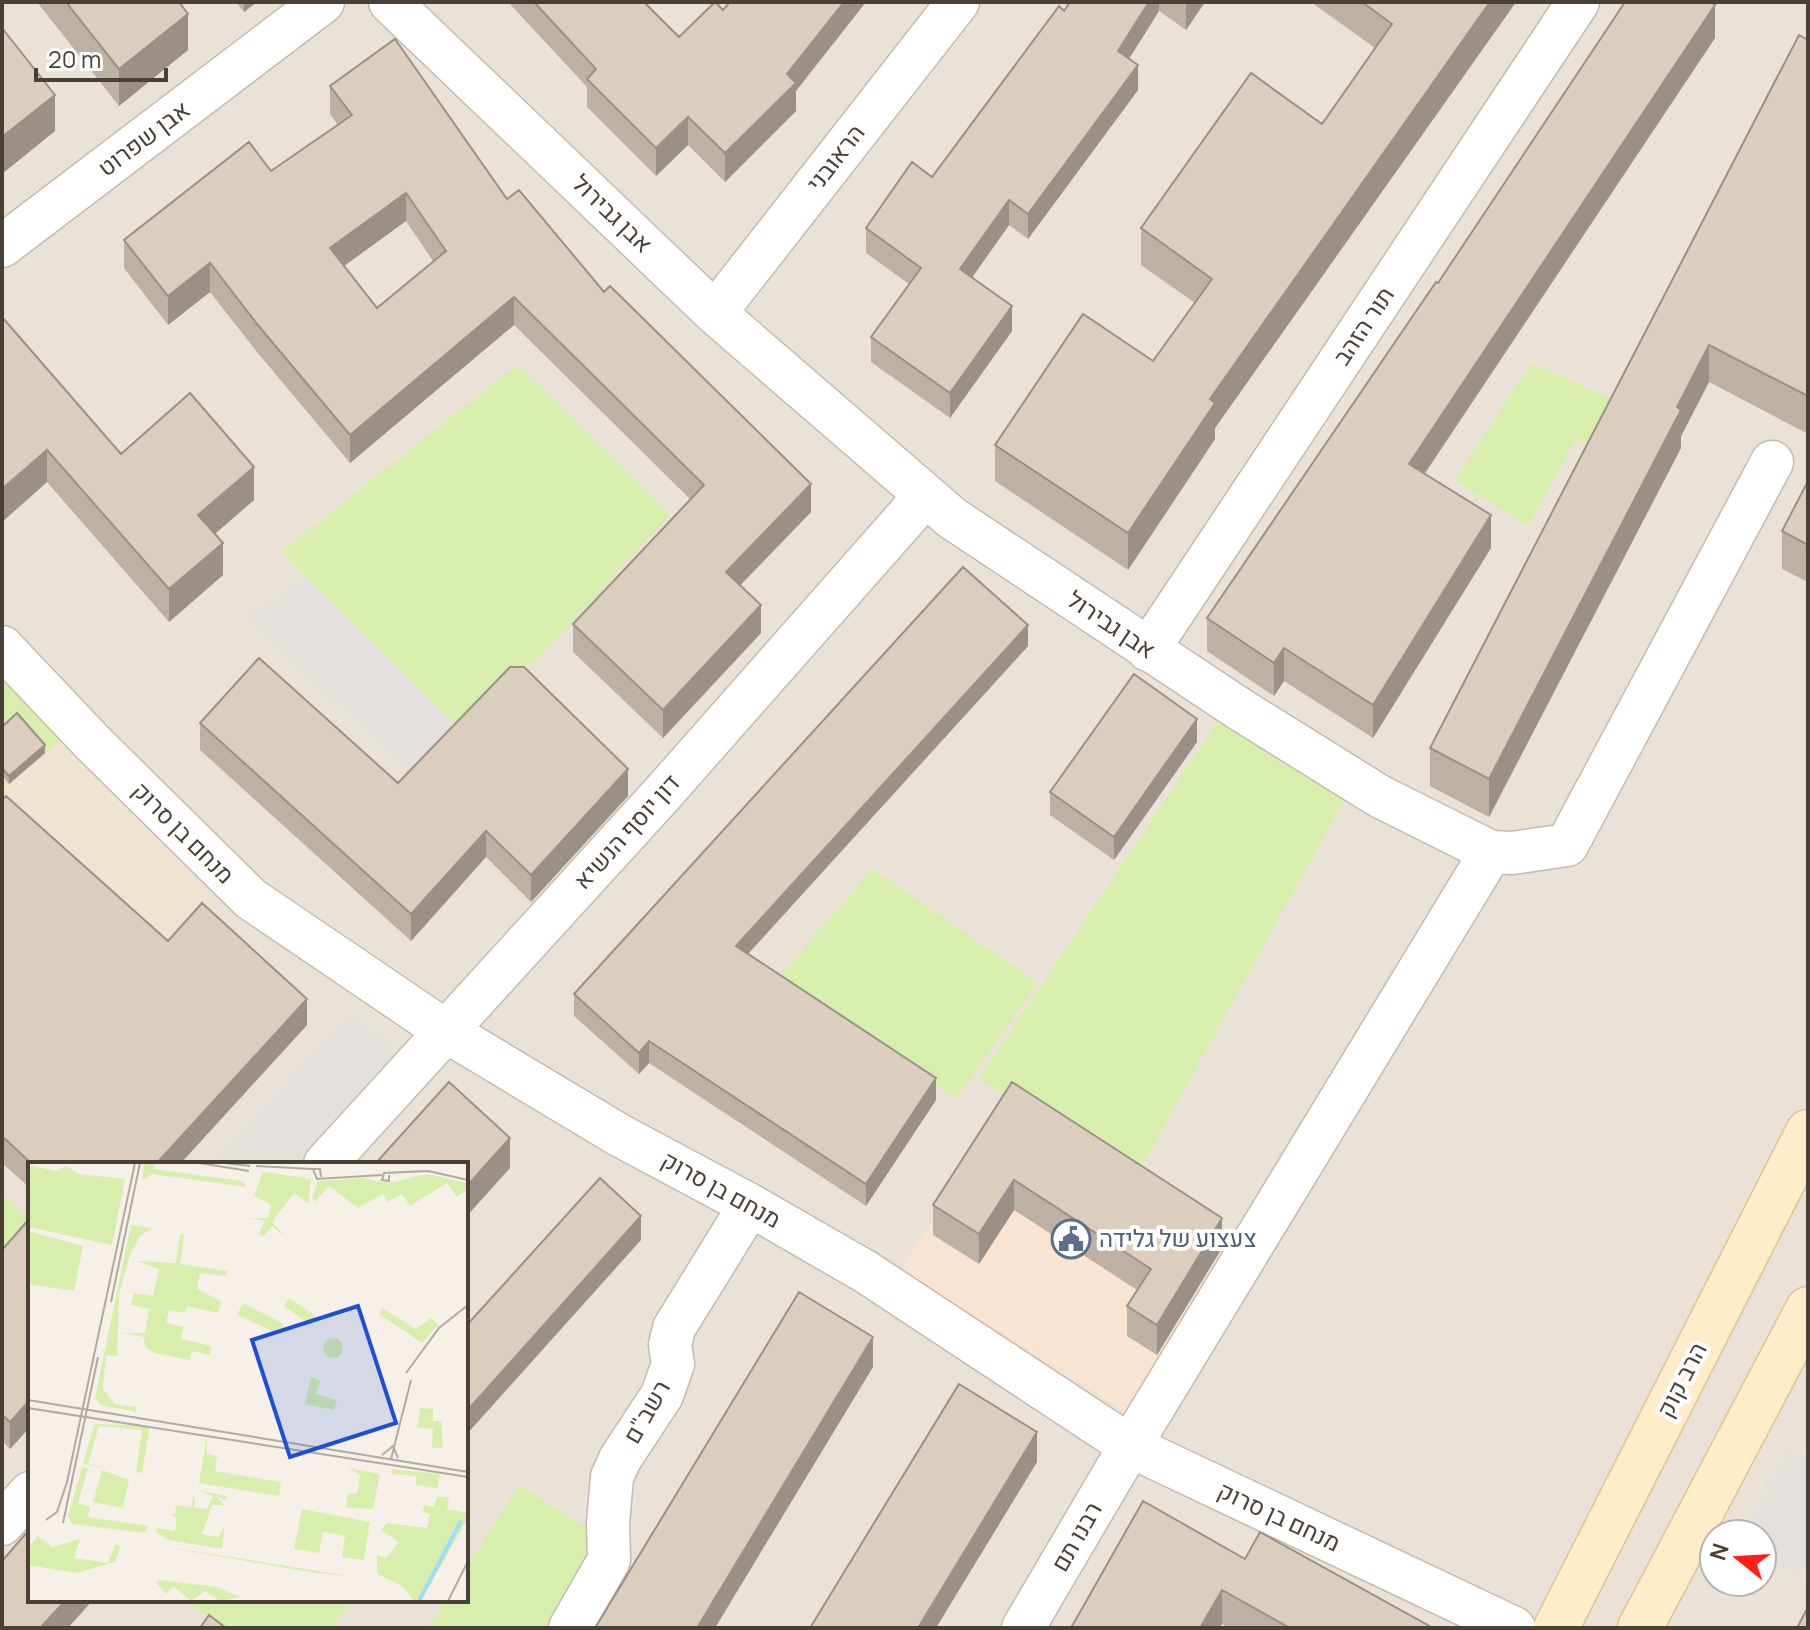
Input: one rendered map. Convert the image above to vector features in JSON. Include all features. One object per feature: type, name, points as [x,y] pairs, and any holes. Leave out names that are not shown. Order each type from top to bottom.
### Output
[{"type":"main road","name":"הרב קוק","points":[[1555,1624],[1808,1132]]},
{"type":"main road","points":[[1640,1628],[1808,1309]]},
{"type":"street","name":"אבן שפרוט","points":[[2,246],[323,2]]},
{"type":"street","name":"אבן גבירול","points":[[390,2],[715,313],[952,518],[1148,650],[1379,796],[1491,852],[1512,853],[1567,845],[1772,462]]},
{"type":"street","name":"הראובני","points":[[715,313],[958,2]]},
{"type":"street","name":"תור הזהב","points":[[1148,650],[1578,2]]},
{"type":"street","name":"דון יוסף הנשיא","points":[[327,1162],[663,793],[925,496]]},
{"type":"street","name":"מנחם בן סרוק","points":[[2,647],[92,742],[251,899],[444,1030],[619,1135],[866,1272],[1130,1446],[1514,1628]]},
{"type":"street","name":"רבנו תם","points":[[1023,1628],[1491,852]]},
{"type":"street","name":"רשב\"ם","points":[[570,1628],[609,1560],[612,1477],[620,1459],[662,1395],[673,1364],[670,1345],[674,1328],[750,1205]]},
{"type":"street","points":[[2,1524],[28,1495]]},
{"type":"shaded area","points":[[2,2],[1808,2],[1808,1628],[2,1628]]},
{"type":"shaded area","points":[[306,577],[457,726],[409,774],[240,617]]},
{"type":"shaded area","points":[[61,740],[214,900],[2,1124],[2,789]]},
{"type":"shaded area","points":[[353,1011],[409,1057],[312,1162],[207,1162]]},
{"type":"shaded area","points":[[1005,1104],[1250,1259],[1146,1425],[901,1270]]},
{"type":"shaded area","points":[[1787,1446],[1808,1457],[1808,1564],[1800,1578],[1778,1566],[1778,1518],[1749,1518]]},
{"type":"green space","points":[[1532,363],[1623,404],[1597,450],[1576,439],[1528,526],[1455,480]]},
{"type":"green space","points":[[517,365],[670,515],[532,664],[530,662],[522,670],[516,665],[457,726],[281,552]]},
{"type":"green space","points":[[2,676],[61,740],[2,789]]},
{"type":"green space","points":[[1218,721],[1345,799],[1137,1175],[979,1079]]},
{"type":"green space","points":[[873,869],[1038,983],[956,1099],[778,978]]},
{"type":"green space","points":[[2,1195],[28,1218],[28,1223],[2,1259]]},
{"type":"green space","points":[[519,1485],[588,1529],[602,1560],[559,1628],[428,1628],[445,1602],[468,1602],[468,1565]]},
{"type":"green space","points":[[188,1602],[350,1603],[333,1628],[225,1628]]},
{"type":"building","points":[[66,2],[179,2],[188,14],[119,69]]},
{"type":"building","points":[[534,2],[644,2],[679,37],[715,2],[723,10],[730,2],[844,2],[787,74],[796,83],[725,153],[688,117],[656,148],[587,79],[596,69]]},
{"type":"building","points":[[1070,2],[1149,2],[1118,51],[1138,65],[1028,214],[1009,200],[960,269],[1012,306],[950,393],[871,337],[921,268],[866,228],[912,162],[932,177],[1059,6],[1064,11]]},
{"type":"building","points":[[1362,2],[1490,2],[1210,399],[1215,403],[1128,533],[995,445],[1083,314],[1153,361],[1212,279],[1141,228],[1251,73],[1322,124],[1392,24]]},
{"type":"building","points":[[1625,2],[1710,2],[1715,5],[1409,464],[1491,515],[1373,705],[1284,648],[1274,663],[1207,618],[1438,283]]},
{"type":"building","points":[[2,28],[55,95],[2,137]]},
{"type":"building","points":[[1799,35],[1808,40],[1808,396],[1709,345],[1677,407],[1681,410],[1489,779],[1430,748]]},
{"type":"building","points":[[395,39],[507,199],[519,190],[604,292],[610,286],[811,484],[726,572],[761,605],[663,710],[573,624],[704,485],[514,297],[350,435],[210,263],[168,296],[124,240],[249,142],[271,171],[352,115],[330,86]],"holes":[[[406,193],[446,251],[377,308],[330,248]]]},
{"type":"building","points":[[2,317],[121,454],[190,393],[254,467],[198,515],[223,543],[169,589],[47,450],[2,489]]},
{"type":"building","points":[[1808,481],[1808,545],[1782,531]]},
{"type":"building","points":[[963,567],[1028,625],[736,946],[936,1078],[866,1184],[649,1041],[639,1053],[574,994]]},
{"type":"building","points":[[259,658],[398,783],[510,667],[524,667],[628,769],[531,875],[486,831],[411,914],[200,723]]},
{"type":"building","points":[[1134,674],[1197,719],[1114,837],[1050,792]]},
{"type":"building","points":[[17,713],[45,745],[9,776],[2,768],[2,727]]},
{"type":"building","points":[[6,796],[168,941],[202,903],[307,999],[158,1162],[30,1162],[2,1136],[2,800]]},
{"type":"building","points":[[449,1082],[510,1138],[468,1185],[468,1162],[377,1162]]},
{"type":"building","points":[[1012,1082],[1222,1218],[1157,1325],[1127,1306],[1151,1269],[1014,1180],[979,1234],[933,1205]]},
{"type":"building","points":[[600,1178],[641,1216],[468,1410],[468,1324]]},
{"type":"building","points":[[28,1220],[28,1402],[10,1422],[2,1415],[2,1250]]},
{"type":"building","points":[[799,1292],[873,1337],[697,1628],[595,1628]]},
{"type":"building","points":[[959,1384],[1037,1432],[918,1628],[810,1628]]},
{"type":"building","points":[[1143,1501],[1245,1559],[1260,1532],[1433,1628],[1290,1628],[1222,1590],[1200,1628],[1071,1628]]},
{"type":"building","points":[[28,1531],[28,1602],[64,1602],[40,1628],[2,1628],[2,1561]]},
{"type":"building","points":[[1808,1607],[1808,1628],[1797,1628]]},
{"type":"building","points":[[209,1615],[226,1628],[200,1628]]},
{"type":"place","name":"צעצוע של גלידה","points":[[1071,1239]]}]
